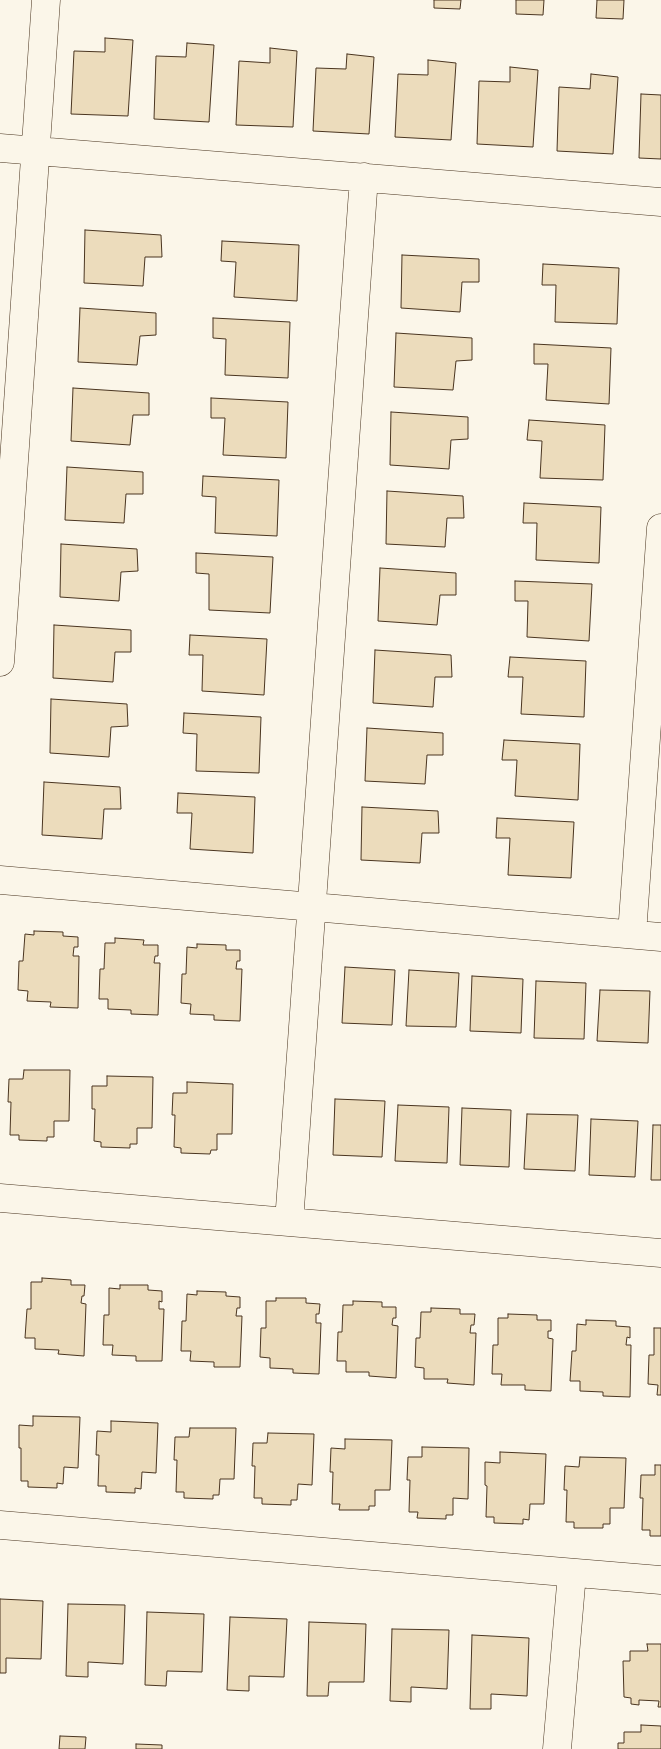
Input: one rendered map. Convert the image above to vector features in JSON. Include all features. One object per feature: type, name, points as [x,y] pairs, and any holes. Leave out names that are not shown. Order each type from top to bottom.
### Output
[{"type":"street","points":[[0,662],[46,0]]},
{"type":"street","points":[[0,148],[661,202]]},
{"type":"street","points":[[289,1222],[364,177]]},
{"type":"street","points":[[632,934],[661,528]]},
{"type":"street","points":[[0,880],[661,937]]},
{"type":"street","points":[[0,1198],[661,1253]]},
{"type":"street","points":[[0,1525],[661,1580]]},
{"type":"street","points":[[557,1749],[572,1573]]},
{"type":"building","points":[[434,0],[461,0],[460,9],[434,8]]},
{"type":"building","points":[[516,0],[544,0],[543,15],[516,14]]},
{"type":"building","points":[[597,0],[624,0],[623,19],[596,18]]},
{"type":"building","points":[[105,38],[133,40],[128,116],[71,114],[74,51],[105,52]]},
{"type":"building","points":[[187,43],[214,45],[209,122],[154,119],[156,56],[186,57]]},
{"type":"building","points":[[270,48],[297,51],[293,127],[236,125],[239,61],[270,63]]},
{"type":"building","points":[[347,54],[374,57],[369,134],[313,131],[316,68],[346,69]]},
{"type":"building","points":[[428,60],[456,63],[451,140],[395,137],[398,74],[428,75]]},
{"type":"building","points":[[510,67],[538,70],[533,147],[477,144],[479,81],[510,82]]},
{"type":"building","points":[[591,74],[618,77],[613,154],[557,151],[559,87],[590,89]]},
{"type":"building","points":[[641,94],[661,95],[661,159],[639,158]]},
{"type":"building","points":[[85,230],[161,235],[162,257],[145,257],[143,286],[84,283]]},
{"type":"building","points":[[222,241],[299,245],[297,301],[234,297],[236,262],[221,261]]},
{"type":"building","points":[[402,255],[479,259],[479,282],[462,282],[460,312],[401,308]]},
{"type":"building","points":[[543,264],[619,268],[617,324],[555,322],[556,285],[542,285]]},
{"type":"building","points":[[80,308],[156,313],[156,335],[140,336],[137,365],[78,362]]},
{"type":"building","points":[[213,318],[290,322],[288,378],[225,375],[226,339],[213,338]]},
{"type":"building","points":[[396,333],[472,338],[472,360],[456,361],[453,390],[394,387]]},
{"type":"building","points":[[534,344],[611,348],[609,404],[546,400],[548,364],[534,364]]},
{"type":"building","points":[[73,388],[149,393],[149,415],[133,415],[130,445],[71,441]]},
{"type":"building","points":[[211,398],[288,402],[286,458],[223,455],[225,418],[211,418]]},
{"type":"building","points":[[391,412],[468,417],[468,439],[451,440],[449,469],[390,465]]},
{"type":"building","points":[[529,420],[605,425],[603,480],[540,478],[542,441],[527,440]]},
{"type":"building","points":[[67,467],[143,472],[143,494],[126,494],[124,523],[65,520]]},
{"type":"building","points":[[203,476],[279,480],[277,536],[215,533],[216,497],[202,496]]},
{"type":"building","points":[[387,491],[463,496],[464,518],[447,518],[445,547],[386,544]]},
{"type":"building","points":[[524,503],[601,507],[599,563],[536,560],[537,523],[523,523]]},
{"type":"building","points":[[61,544],[137,549],[138,571],[121,572],[119,601],[60,597]]},
{"type":"building","points":[[196,553],[273,557],[270,613],[209,610],[209,574],[196,573]]},
{"type":"building","points":[[380,568],[456,573],[456,595],[440,595],[437,625],[378,621]]},
{"type":"building","points":[[515,581],[592,584],[589,641],[527,637],[528,601],[515,601]]},
{"type":"building","points":[[54,625],[131,630],[131,652],[115,652],[113,682],[53,678]]},
{"type":"building","points":[[190,635],[267,639],[264,695],[202,691],[203,655],[189,655]]},
{"type":"building","points":[[375,650],[451,655],[452,677],[435,677],[433,707],[373,703]]},
{"type":"building","points":[[510,657],[586,661],[584,717],[521,714],[523,677],[508,677]]},
{"type":"building","points":[[51,699],[127,704],[128,726],[111,727],[109,757],[50,753]]},
{"type":"building","points":[[184,713],[261,717],[259,773],[196,771],[197,734],[183,733]]},
{"type":"building","points":[[367,728],[443,733],[443,755],[427,755],[425,784],[365,781]]},
{"type":"building","points":[[504,740],[580,744],[578,800],[515,796],[517,760],[502,760]]},
{"type":"building","points":[[44,782],[120,787],[121,809],[104,809],[102,839],[42,835]]},
{"type":"building","points":[[178,793],[255,797],[253,853],[190,849],[192,813],[177,813]]},
{"type":"building","points":[[362,807],[438,811],[439,833],[422,833],[420,863],[361,860]]},
{"type":"building","points":[[497,818],[574,822],[571,878],[508,875],[510,838],[496,838]]},
{"type":"building","points":[[34,931],[63,932],[63,936],[78,937],[78,947],[74,947],[73,956],[79,956],[78,1008],[50,1007],[51,1002],[27,1001],[28,991],[18,990],[19,961],[23,961],[25,934],[34,935]]},
{"type":"building","points":[[115,938],[144,940],[143,945],[158,945],[158,956],[155,956],[154,963],[160,963],[158,1015],[131,1014],[131,1010],[108,1009],[108,999],[99,999],[100,969],[104,969],[105,943],[115,943]]},
{"type":"building","points":[[197,944],[226,945],[226,950],[240,950],[240,961],[237,961],[236,969],[242,969],[240,1021],[214,1020],[214,1015],[190,1014],[191,1004],[181,1003],[182,974],[186,974],[187,947],[197,948]]},
{"type":"building","points":[[345,967],[395,970],[392,1025],[342,1023]]},
{"type":"building","points":[[409,970],[459,973],[456,1027],[406,1026]]},
{"type":"building","points":[[472,976],[523,979],[521,1033],[470,1031]]},
{"type":"building","points":[[536,981],[586,983],[584,1039],[534,1038]]},
{"type":"building","points":[[600,990],[650,991],[648,1043],[597,1041]]},
{"type":"building","points":[[24,1070],[70,1070],[69,1121],[54,1121],[54,1137],[47,1137],[47,1141],[19,1140],[19,1135],[10,1135],[11,1102],[8,1102],[9,1079],[23,1079]]},
{"type":"building","points":[[107,1076],[153,1077],[152,1128],[137,1128],[137,1144],[130,1144],[130,1148],[101,1147],[101,1142],[94,1141],[95,1109],[92,1109],[92,1086],[107,1086]]},
{"type":"building","points":[[187,1082],[233,1084],[232,1134],[217,1134],[217,1150],[211,1150],[210,1154],[181,1153],[181,1148],[174,1147],[175,1115],[172,1115],[173,1093],[187,1093]]},
{"type":"building","points":[[335,1099],[385,1101],[382,1157],[333,1155]]},
{"type":"building","points":[[398,1105],[449,1107],[447,1163],[395,1161]]},
{"type":"building","points":[[462,1108],[511,1110],[509,1167],[460,1165]]},
{"type":"building","points":[[527,1114],[578,1115],[575,1171],[524,1169]]},
{"type":"building","points":[[591,1119],[638,1121],[635,1177],[589,1175]]},
{"type":"building","points":[[653,1125],[661,1125],[661,1180],[651,1180]]},
{"type":"building","points":[[42,1278],[71,1280],[71,1285],[85,1285],[81,1303],[86,1304],[84,1356],[58,1354],[59,1350],[35,1349],[35,1338],[25,1338],[27,1309],[31,1309],[31,1282],[42,1282]]},
{"type":"building","points":[[120,1285],[148,1285],[148,1290],[162,1291],[162,1302],[159,1301],[159,1309],[164,1309],[162,1361],[136,1361],[136,1356],[112,1355],[113,1345],[103,1345],[104,1315],[109,1315],[109,1288],[120,1289]]},
{"type":"building","points":[[197,1291],[226,1292],[226,1296],[240,1297],[240,1308],[237,1308],[236,1316],[242,1316],[240,1367],[214,1367],[214,1362],[190,1361],[191,1351],[181,1351],[182,1321],[186,1321],[187,1294],[197,1295]]},
{"type":"building","points":[[276,1298],[306,1298],[306,1303],[320,1304],[319,1314],[316,1314],[316,1323],[321,1323],[319,1374],[293,1373],[293,1369],[270,1368],[270,1358],[260,1357],[261,1328],[266,1328],[266,1301],[276,1301]]},
{"type":"building","points":[[353,1301],[382,1302],[382,1307],[396,1307],[396,1318],[393,1318],[392,1325],[398,1326],[396,1378],[369,1376],[369,1372],[346,1372],[346,1361],[337,1361],[338,1332],[342,1332],[343,1305],[353,1305]]},
{"type":"building","points":[[431,1308],[460,1309],[460,1314],[475,1314],[474,1325],[471,1325],[470,1333],[476,1333],[474,1385],[447,1383],[448,1379],[424,1379],[424,1368],[415,1367],[416,1338],[420,1338],[421,1312],[431,1312]]},
{"type":"building","points":[[508,1314],[537,1315],[537,1320],[551,1320],[551,1331],[548,1331],[548,1338],[553,1339],[551,1391],[525,1390],[525,1385],[501,1385],[502,1374],[492,1374],[493,1345],[498,1345],[498,1318],[508,1318]]},
{"type":"building","points":[[586,1320],[616,1321],[616,1326],[630,1327],[630,1338],[627,1337],[626,1345],[631,1345],[630,1397],[603,1396],[603,1392],[580,1391],[580,1381],[570,1381],[572,1351],[576,1351],[577,1324],[586,1325]]},
{"type":"building","points":[[654,1328],[661,1328],[661,1395],[657,1395],[658,1385],[648,1384],[649,1355],[654,1355]]},
{"type":"building","points":[[33,1416],[80,1417],[78,1468],[64,1467],[63,1484],[57,1483],[57,1488],[28,1487],[28,1481],[21,1481],[19,1425],[33,1426]]},
{"type":"building","points":[[111,1421],[158,1423],[156,1473],[142,1472],[141,1489],[135,1488],[135,1493],[106,1492],[106,1486],[98,1486],[99,1455],[96,1455],[97,1431],[111,1432]]},
{"type":"building","points":[[190,1428],[236,1428],[234,1479],[220,1479],[219,1495],[213,1495],[213,1499],[184,1498],[184,1492],[176,1492],[177,1460],[174,1460],[175,1437],[189,1437]]},
{"type":"building","points":[[268,1433],[314,1434],[312,1485],[298,1484],[297,1500],[291,1500],[291,1505],[262,1504],[262,1498],[254,1498],[255,1466],[252,1466],[253,1443],[267,1443]]},
{"type":"building","points":[[345,1439],[392,1440],[390,1490],[375,1490],[375,1506],[369,1506],[369,1510],[339,1510],[340,1504],[332,1504],[333,1472],[330,1472],[331,1448],[345,1449]]},
{"type":"building","points":[[422,1447],[469,1448],[468,1499],[453,1498],[453,1515],[446,1515],[446,1519],[417,1518],[418,1512],[409,1512],[410,1480],[407,1480],[408,1457],[422,1457]]},
{"type":"building","points":[[500,1452],[546,1454],[544,1504],[530,1504],[529,1520],[523,1519],[523,1524],[494,1523],[494,1517],[486,1517],[487,1486],[485,1485],[485,1462],[500,1463]]},
{"type":"building","points":[[580,1457],[626,1458],[624,1508],[610,1508],[610,1524],[603,1524],[603,1528],[574,1528],[574,1522],[566,1522],[567,1490],[564,1490],[565,1466],[579,1467]]},
{"type":"building","points":[[655,1465],[661,1465],[661,1536],[650,1536],[650,1530],[642,1530],[643,1498],[640,1498],[641,1475],[655,1475]]},
{"type":"building","points":[[0,1599],[43,1601],[41,1659],[6,1658],[6,1673],[0,1673]]},
{"type":"building","points":[[68,1604],[125,1605],[123,1664],[88,1662],[88,1677],[66,1676]]},
{"type":"building","points":[[147,1612],[204,1614],[202,1672],[167,1671],[166,1686],[145,1685]]},
{"type":"building","points":[[230,1617],[287,1619],[284,1677],[249,1676],[249,1691],[227,1690]]},
{"type":"building","points":[[309,1622],[366,1624],[364,1682],[329,1682],[328,1696],[307,1696]]},
{"type":"building","points":[[392,1629],[449,1630],[447,1689],[411,1687],[411,1702],[390,1701]]},
{"type":"building","points":[[472,1635],[529,1638],[527,1696],[491,1694],[491,1709],[470,1709]]},
{"type":"building","points":[[647,1644],[661,1644],[661,1707],[658,1707],[659,1701],[639,1700],[639,1705],[631,1704],[631,1698],[624,1697],[623,1661],[630,1661],[630,1651],[648,1651]]},
{"type":"building","points":[[641,1725],[661,1726],[661,1749],[618,1749],[618,1743],[624,1743],[624,1732],[641,1732]]},
{"type":"building","points":[[60,1736],[86,1737],[85,1749],[59,1749]]},
{"type":"building","points":[[136,1744],[162,1745],[162,1749],[136,1749]]}]
